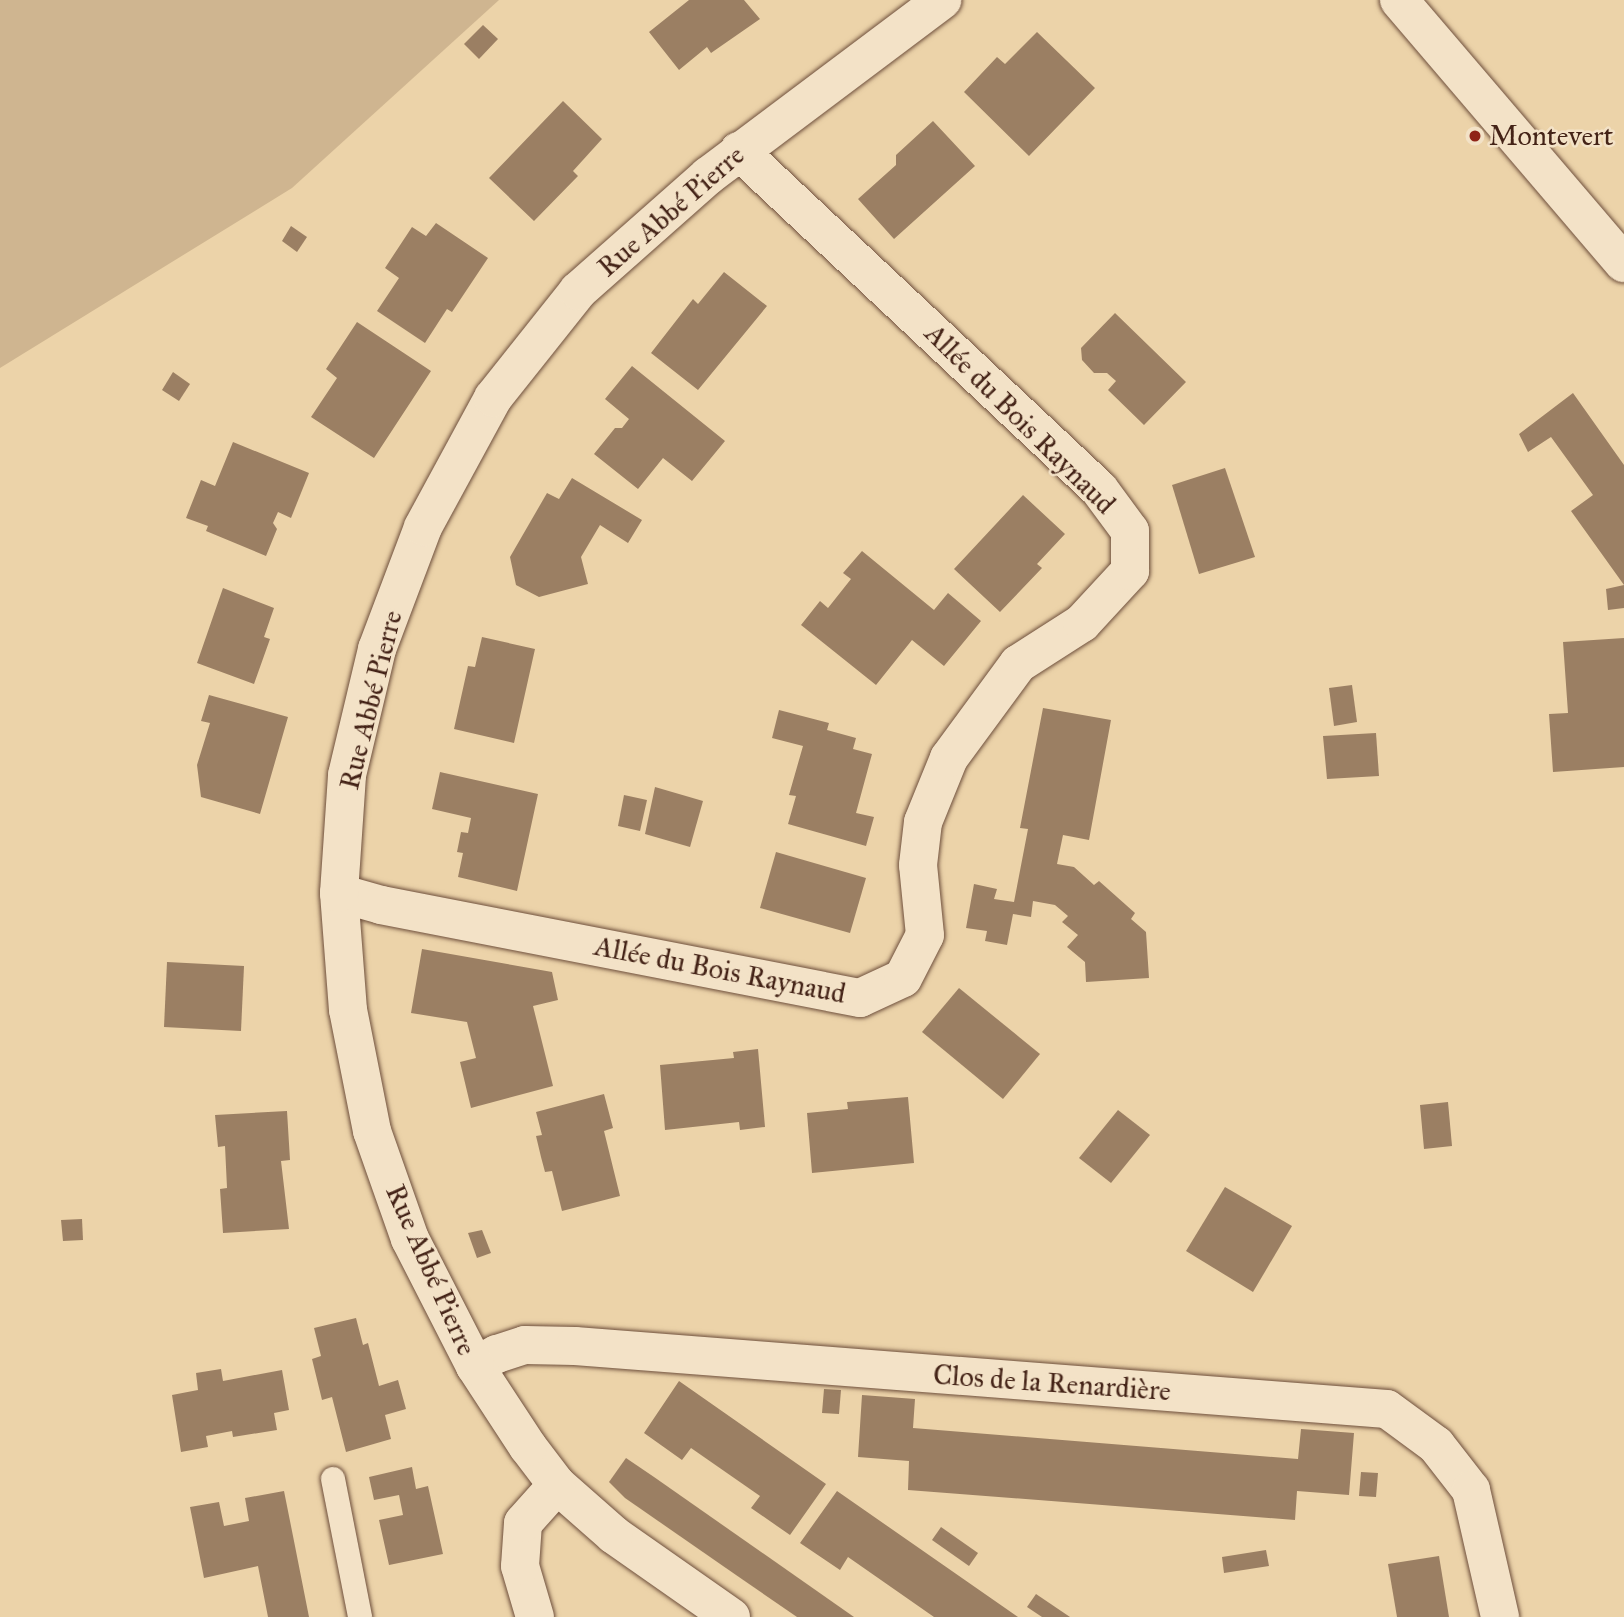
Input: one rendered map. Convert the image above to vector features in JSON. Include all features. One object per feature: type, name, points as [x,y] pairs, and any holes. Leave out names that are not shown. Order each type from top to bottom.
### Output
[{"type":"street","name":"Rue Abbé Pierre","points":[[731,1617],[614,1535],[558,1485],[528,1447],[475,1366],[410,1239],[372,1132],[348,1010],[339,893],[347,775],[377,649],[423,527],[486,410],[578,291],[739,151],[942,0]]},
{"type":"street","points":[[1372,0],[1447,58]]},
{"type":"street","points":[[1399,0],[1624,263]]},
{"type":"street","name":"Allée du Bois Raynaud","points":[[339,893],[381,905],[860,998],[903,978],[925,935],[918,865],[923,822],[949,758],[1018,664],[1082,623],[1130,571],[1130,531],[1099,489],[739,151]]},
{"type":"street","name":"Clos de la Renardière","points":[[475,1366],[497,1354],[525,1345],[575,1346],[1387,1409],[1436,1445],[1471,1490],[1500,1617]]},
{"type":"street","points":[[534,1617],[520,1566],[523,1523],[558,1485]]},
{"type":"lane","points":[[333,1479],[360,1617]]},
{"type":"shaded area","points":[[0,0],[499,0],[292,188],[0,368]]},
{"type":"building","points":[[689,0],[744,0],[760,19],[711,53],[707,47],[679,70],[649,32]]},
{"type":"building","points":[[483,25],[498,39],[479,59],[464,44]]},
{"type":"building","points":[[1037,32],[1095,88],[1029,156],[964,92],[997,57],[1005,64]]},
{"type":"building","points":[[563,101],[602,139],[573,171],[578,176],[534,221],[489,178]]},
{"type":"building","points":[[933,121],[975,166],[894,239],[858,199],[896,165],[896,155]]},
{"type":"building","points":[[436,223],[488,258],[452,312],[447,309],[425,343],[377,311],[399,278],[385,268],[412,227],[426,236]]},
{"type":"building","points":[[291,226],[307,237],[297,252],[282,241]]},
{"type":"building","points":[[724,272],[767,306],[698,390],[651,353],[693,299],[698,304]]},
{"type":"building","points":[[1115,313],[1186,382],[1144,425],[1108,390],[1116,381],[1107,373],[1094,373],[1082,360],[1081,348]]},
{"type":"building","points":[[357,322],[431,371],[374,458],[311,417],[337,378],[326,369]]},
{"type":"building","points":[[632,366],[725,441],[692,481],[663,458],[638,489],[594,454],[615,428],[622,428],[629,419],[605,399]]},
{"type":"building","points":[[173,372],[190,384],[179,401],[162,390]]},
{"type":"building","points":[[1573,393],[1624,465],[1624,585],[1571,511],[1593,495],[1551,437],[1528,452],[1519,434]]},
{"type":"building","points":[[233,442],[309,473],[291,518],[278,512],[273,523],[277,529],[266,556],[206,531],[208,526],[186,518],[201,480],[215,486]]},
{"type":"building","points":[[1225,468],[1255,557],[1199,574],[1172,485]]},
{"type":"building","points":[[572,478],[642,520],[628,543],[600,525],[581,557],[588,584],[539,597],[516,585],[510,557],[547,493],[559,499]]},
{"type":"building","points":[[1023,495],[1065,534],[1037,564],[1042,568],[1000,612],[954,569]]},
{"type":"building","points":[[862,551],[934,610],[948,593],[981,621],[944,666],[912,640],[876,685],[801,625],[820,601],[828,608],[851,579],[843,573]]},
{"type":"building","points":[[1624,585],[1624,608],[1608,610],[1606,589]]},
{"type":"building","points":[[223,588],[274,608],[264,637],[270,639],[254,684],[197,663]]},
{"type":"building","points":[[482,637],[535,649],[514,743],[454,729],[468,666],[475,667]]},
{"type":"building","points":[[1624,638],[1624,767],[1553,772],[1549,714],[1568,713],[1563,642]]},
{"type":"building","points":[[1352,685],[1357,722],[1334,726],[1329,688]]},
{"type":"building","points":[[209,695],[288,717],[260,814],[201,797],[197,765],[210,723],[201,721]]},
{"type":"building","points":[[1043,708],[1111,720],[1089,840],[1063,835],[1057,864],[1074,867],[1094,885],[1099,881],[1135,913],[1131,919],[1146,932],[1149,978],[1086,982],[1085,962],[1067,947],[1078,935],[1062,922],[1068,916],[1055,905],[1033,901],[1031,917],[1013,914],[1007,945],[985,941],[987,931],[966,928],[974,884],[997,889],[994,899],[1014,902],[1028,829],[1020,828]]},
{"type":"building","points":[[779,710],[829,723],[827,730],[856,738],[853,749],[872,754],[856,813],[874,817],[866,846],[788,824],[796,796],[789,795],[803,746],[772,738]]},
{"type":"building","points":[[1376,733],[1379,776],[1327,779],[1323,736]]},
{"type":"building","points":[[440,772],[538,794],[517,891],[458,877],[463,853],[457,852],[461,832],[468,833],[471,818],[432,809]]},
{"type":"building","points":[[655,787],[703,801],[690,847],[645,834]]},
{"type":"building","points":[[624,795],[647,800],[640,831],[618,826]]},
{"type":"building","points":[[776,852],[866,878],[850,933],[760,908]]},
{"type":"building","points":[[422,949],[552,972],[558,1000],[533,1006],[553,1086],[471,1108],[460,1062],[476,1058],[467,1022],[411,1013]]},
{"type":"building","points":[[167,962],[244,966],[241,1031],[164,1027]]},
{"type":"building","points":[[959,988],[1040,1054],[1003,1099],[922,1032]]},
{"type":"building","points":[[758,1049],[765,1127],[740,1130],[739,1122],[665,1130],[660,1065],[734,1058],[733,1052]]},
{"type":"building","points":[[604,1094],[613,1128],[604,1131],[620,1196],[562,1211],[552,1171],[545,1172],[541,1157],[536,1136],[542,1135],[536,1112]]},
{"type":"building","points":[[908,1097],[914,1163],[812,1173],[807,1113],[848,1109],[847,1102]]},
{"type":"building","points":[[1448,1102],[1452,1146],[1424,1149],[1420,1105]]},
{"type":"building","points":[[1118,1110],[1150,1135],[1111,1183],[1079,1158]]},
{"type":"building","points":[[287,1111],[290,1160],[281,1161],[289,1229],[223,1233],[220,1189],[227,1188],[225,1146],[218,1147],[215,1115]]},
{"type":"building","points":[[1225,1187],[1292,1226],[1253,1292],[1186,1251]]},
{"type":"building","points":[[82,1219],[83,1240],[63,1241],[61,1220]]},
{"type":"building","points":[[482,1230],[491,1253],[477,1258],[468,1233]]},
{"type":"building","points":[[356,1318],[363,1345],[368,1343],[379,1386],[398,1380],[406,1409],[385,1415],[391,1439],[346,1452],[332,1397],[322,1400],[312,1359],[321,1356],[314,1328]]},
{"type":"building","points":[[221,1369],[223,1381],[282,1370],[289,1410],[274,1413],[277,1430],[233,1437],[232,1431],[206,1436],[208,1447],[181,1452],[172,1395],[198,1390],[196,1373]]},
{"type":"building","points":[[679,1381],[826,1484],[790,1535],[751,1508],[760,1496],[691,1448],[682,1460],[644,1433]]},
{"type":"building","points":[[824,1389],[841,1390],[839,1414],[822,1413]]},
{"type":"building","points":[[862,1395],[915,1399],[913,1428],[1298,1459],[1301,1429],[1354,1433],[1349,1495],[1297,1491],[1295,1520],[908,1490],[909,1461],[858,1457]]},
{"type":"building","points":[[626,1458],[854,1617],[797,1617],[625,1498],[609,1482]]},
{"type":"building","points":[[412,1467],[416,1489],[428,1486],[443,1554],[389,1565],[379,1520],[403,1515],[399,1495],[374,1500],[369,1477]]},
{"type":"building","points":[[1361,1472],[1378,1473],[1376,1497],[1359,1496]]},
{"type":"building","points":[[284,1491],[309,1617],[268,1617],[258,1566],[204,1578],[190,1507],[219,1502],[224,1526],[249,1521],[245,1498]]},
{"type":"building","points":[[837,1491],[1018,1617],[934,1617],[848,1557],[840,1570],[800,1543]]},
{"type":"building","points":[[941,1527],[978,1553],[969,1566],[932,1540]]},
{"type":"building","points":[[1266,1550],[1269,1566],[1224,1573],[1222,1557]]},
{"type":"building","points":[[1439,1556],[1449,1617],[1397,1617],[1388,1564]]},
{"type":"building","points":[[1036,1594],[1070,1617],[1042,1617],[1027,1607]]},
{"type":"place","name":"Montevert","points":[[1475,136]]}]
